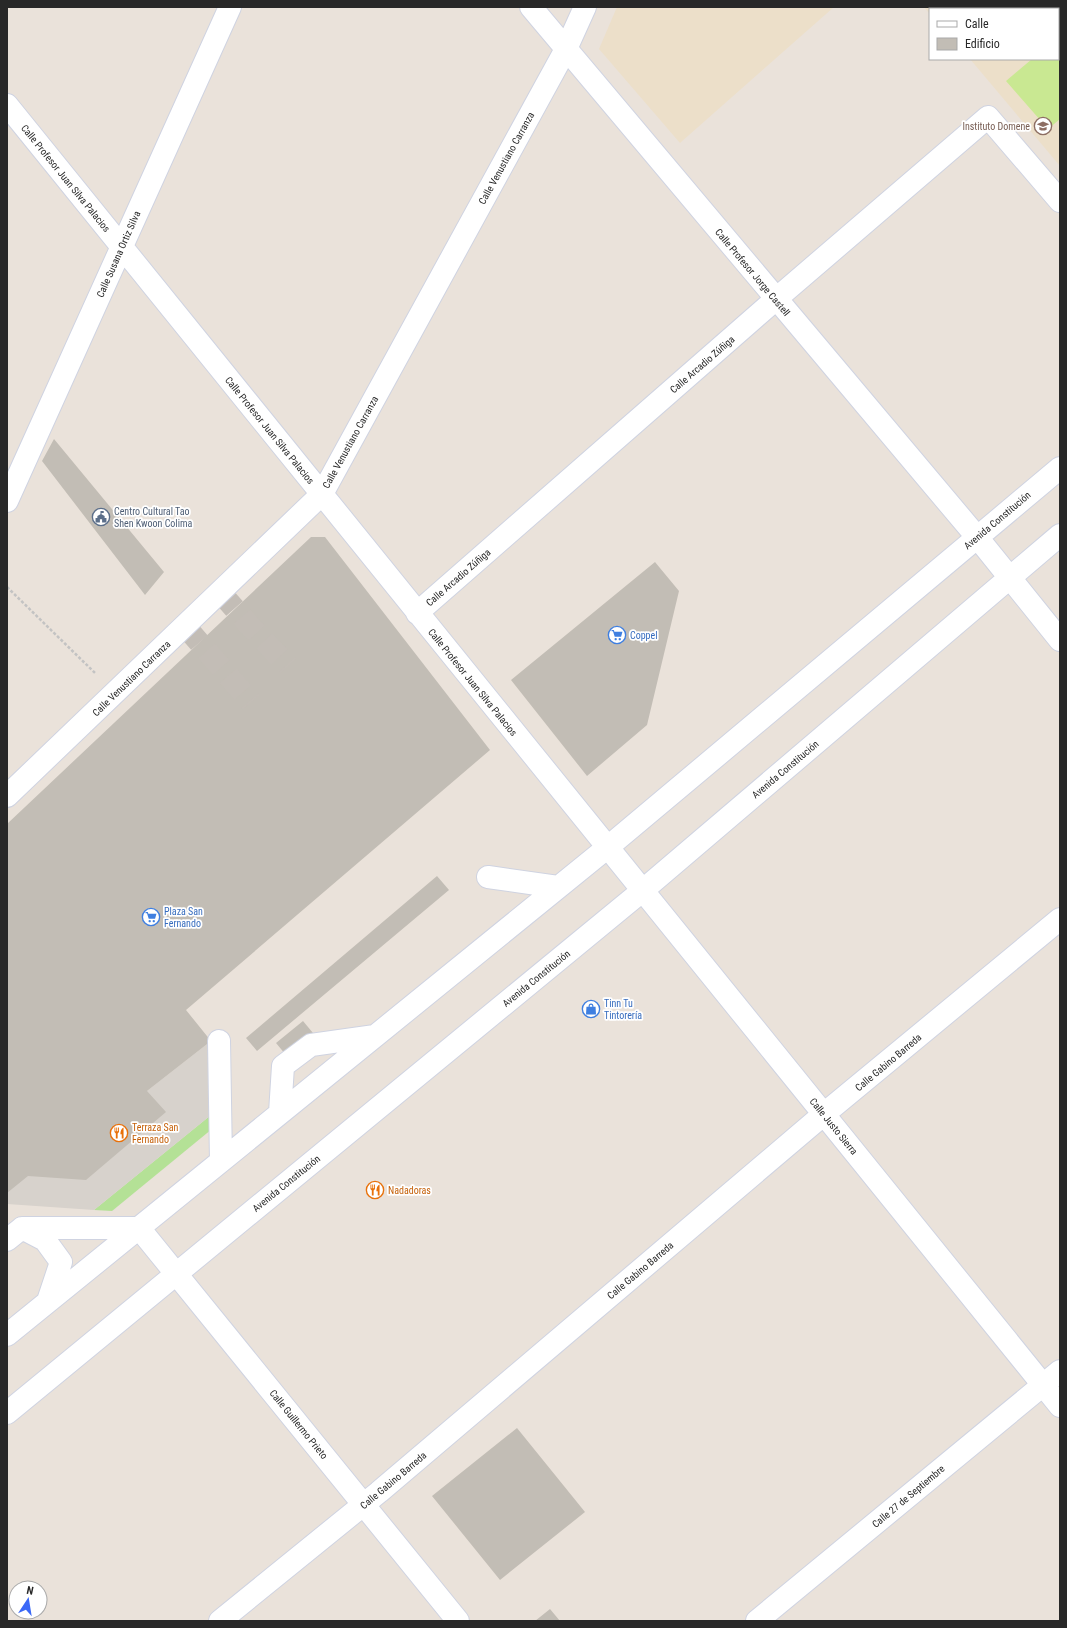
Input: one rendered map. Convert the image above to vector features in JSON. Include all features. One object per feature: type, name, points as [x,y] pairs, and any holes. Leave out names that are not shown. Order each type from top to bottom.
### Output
[{"type":"street","name":"Calle Susana Ortiz Silva","points":[[7,501],[230,7]]},
{"type":"street","name":"Calle Profesor Jorge Castell","points":[[531,7],[977,537],[1060,640]]},
{"type":"street","name":"Calle Venustiano Carranza","points":[[7,796],[322,494],[566,49],[585,7]]},
{"type":"street","name":"Calle Profesor Juan Silva Palacios","points":[[7,106],[608,847]]},
{"type":"street","name":"Calle Arcadio Zúñiga","points":[[418,613],[776,299],[988,117],[1060,201]]},
{"type":"street","name":"Avenida Constitución","points":[[7,1335],[608,847],[1060,468]]},
{"type":"street","name":"Avenida Constitución","points":[[7,1413],[642,891],[1060,535]]},
{"type":"street","name":"Calle Justo Sierra","points":[[608,847],[642,891],[1060,1406]]},
{"type":"street","points":[[488,877],[558,887]]},
{"type":"street","name":"Calle Gabino Barreda","points":[[220,1621],[364,1505],[824,1114],[1060,919]]},
{"type":"street","points":[[280,1113],[283,1066],[311,1045],[375,1036]]},
{"type":"street","points":[[220,1041],[221,1161]]},
{"type":"street","points":[[14,1234],[139,1228]]},
{"type":"street","name":"Calle Guillermo Prieto","points":[[139,1228],[458,1621]]},
{"type":"street","points":[[14,1234],[45,1240],[61,1262],[48,1301]]},
{"type":"street","name":"Calle 27 de Septiembre","points":[[757,1621],[1060,1371]]},
{"type":"path","points":[[7,587],[115,693]]},
{"type":"shaded area","points":[[617,7],[834,7],[680,143],[599,49]]},
{"type":"shaded area","name":"Instituto Domene","points":[[924,7],[1060,7],[1060,166],[971,60],[1059,60],[1059,8],[929,8],[929,13]]},
{"type":"shaded area","points":[[211,1041],[211,1115],[94,1210],[7,1204],[7,1173],[147,1091]]},
{"type":"green space","points":[[983,7],[1060,7],[1060,10],[1059,11],[1059,8]]},
{"type":"green space","name":"Instituto Domene","points":[[1060,35],[1060,119],[1048,129],[1006,81],[1031,60],[1059,60]]},
{"type":"green space","points":[[211,1115],[212,1129],[112,1211],[94,1210]]},
{"type":"building","name":"Centro Cultural Tao Shen Kwoon Colima","points":[[54,439],[164,572],[145,595],[42,461]]},
{"type":"building","name":"Plaza San Fernando","points":[[311,537],[325,537],[490,750],[186,1010],[211,1041],[147,1091],[166,1112],[86,1180],[28,1176],[7,1193],[7,824]]},
{"type":"building","name":"Coppel","points":[[655,562],[679,591],[647,725],[587,776],[511,680]]},
{"type":"building","points":[[437,876],[449,890],[257,1051],[246,1038]]},
{"type":"building","points":[[303,1021],[313,1033],[286,1055],[276,1043]]},
{"type":"building","points":[[517,1428],[585,1512],[500,1580],[432,1496]]},
{"type":"building","points":[[550,1609],[560,1621],[535,1621]]},
{"type":"tunnel","points":[[220,592],[288,666]]},
{"type":"tunnel","points":[[185,626],[251,702]]},
{"type":"place","name":"Instituto Domene","points":[[1043,126]]},
{"type":"place","name":"Centro Cultural Tao Shen Kwoon Colima","points":[[101,517]]},
{"type":"place","name":"Coppel","points":[[617,635]]},
{"type":"place","name":"Plaza San Fernando","points":[[151,917]]},
{"type":"place","name":"Tinn Tu Tintorería","points":[[591,1009]]},
{"type":"place","name":"Terraza San Fernando","points":[[119,1133]]},
{"type":"place","name":"Nadadoras","points":[[375,1190]]}]
